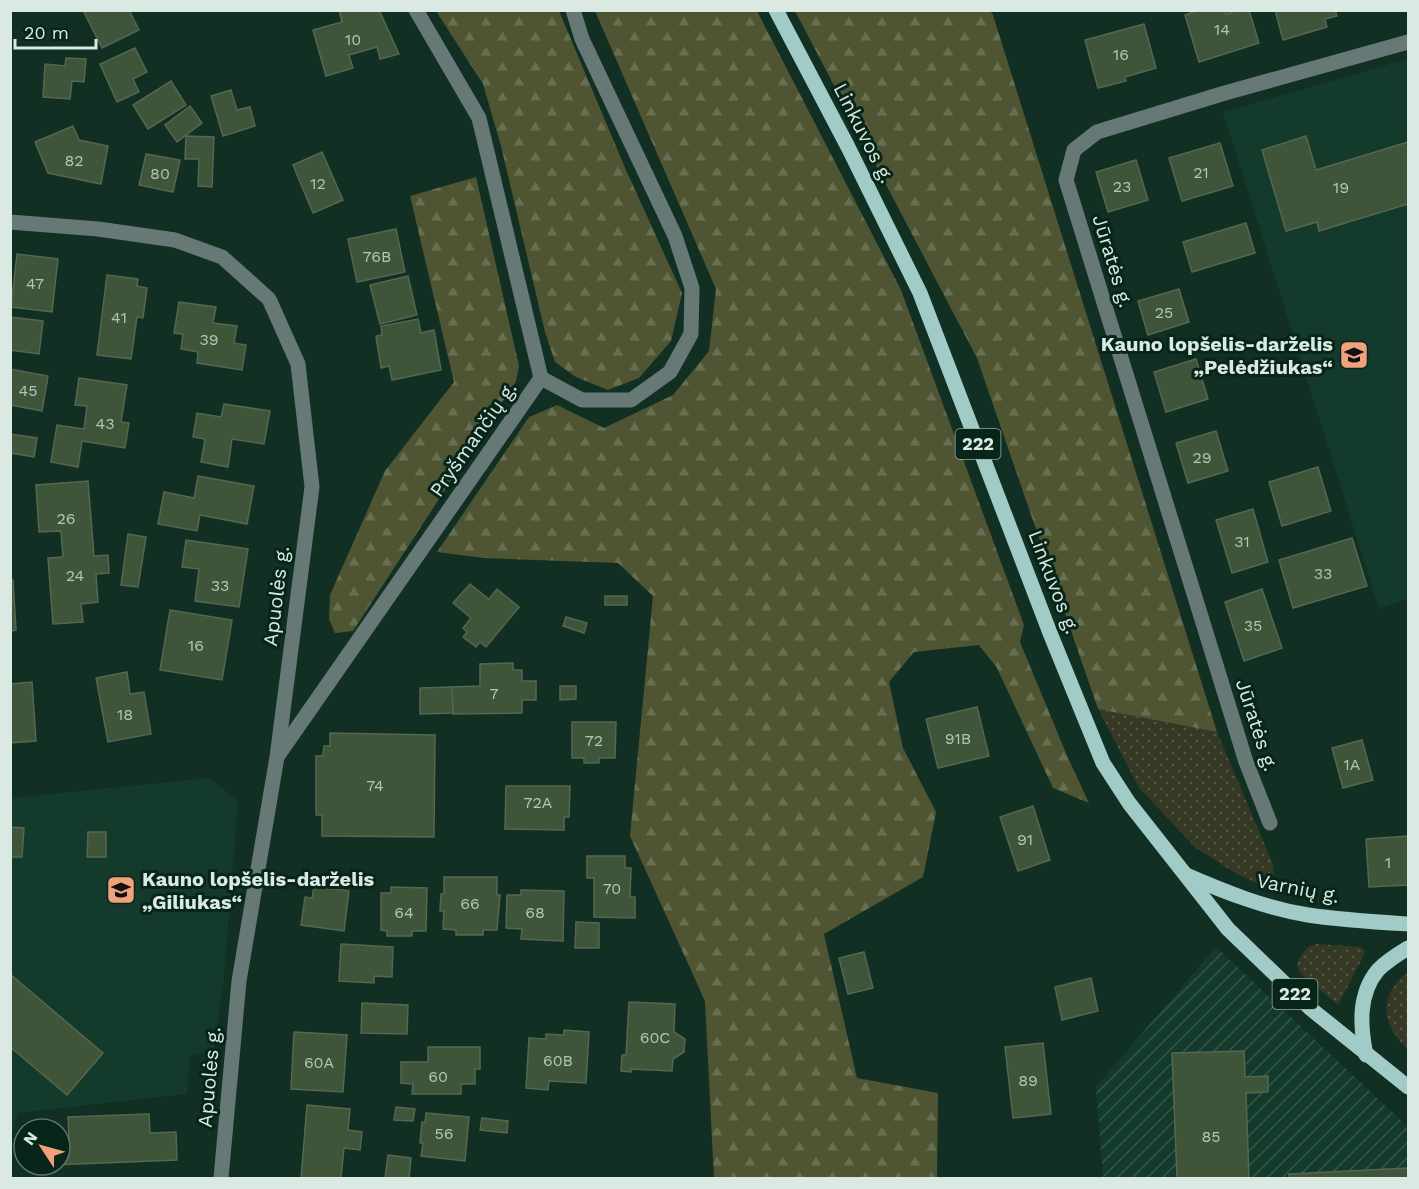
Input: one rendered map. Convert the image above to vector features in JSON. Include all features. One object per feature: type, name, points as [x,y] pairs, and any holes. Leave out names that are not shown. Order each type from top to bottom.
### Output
[{"type":"main road","name":"Linkuvos g.","points":[[776,10],[848,147],[920,293],[1103,764],[1129,803],[1228,929],[1311,1009],[1408,1087]]},
{"type":"main road","name":"Varnių g.","points":[[1183,874],[1228,893],[1307,915],[1408,924]]},
{"type":"main road","points":[[1366,1055],[1361,1022],[1364,998],[1377,971],[1408,948]]},
{"type":"street","name":"Pryšmančių g.","points":[[277,757],[541,378],[478,118],[416,10]]},
{"type":"street","points":[[541,378],[582,400],[631,400],[670,372],[691,334],[692,288],[675,236],[582,39],[573,10]]},
{"type":"street","name":"Jūratės g.","points":[[1270,823],[1246,762],[1066,180],[1074,150],[1097,132],[1225,93],[1408,42]]},
{"type":"street","name":"Apuolės g.","points":[[10,222],[98,229],[175,240],[222,257],[269,299],[298,364],[312,487],[277,757],[240,981],[221,1179]]},
{"type":"shaded area","name":"Kauno lopšelis-darželis „Pelėdžiukas“","points":[[1408,59],[1408,598],[1379,609],[1223,112]]},
{"type":"shaded area","points":[[1098,709],[1217,732],[1273,864],[1275,892],[1237,874],[1196,848],[1139,788]]},
{"type":"shaded area","name":"Kauno lopšelis-darželis „Giliukas“","points":[[209,778],[238,801],[224,978],[214,1049],[190,1056],[187,1094],[18,1113],[17,1117],[12,1117],[11,1137],[11,798]]},
{"type":"shaded area","points":[[1317,944],[1360,947],[1365,951],[1338,1005],[1301,974],[1297,965],[1308,947]]},
{"type":"shaded area","points":[[1216,947],[1408,1127],[1408,1178],[1103,1178],[1096,1087]]},
{"type":"shaded area","points":[[1408,972],[1408,1049],[1392,1030],[1387,1010],[1392,990]]},
{"type":"green space","points":[[436,11],[559,11],[626,170],[682,293],[671,341],[639,378],[608,390],[576,377],[555,362],[545,332],[501,146],[483,84]]},
{"type":"green space","points":[[595,11],[757,11],[901,290],[1024,625],[1020,642],[1089,803],[1053,788],[997,668],[979,645],[914,652],[889,682],[903,748],[936,812],[923,877],[824,934],[857,1078],[938,1093],[937,1178],[714,1178],[705,1001],[630,836],[653,596],[618,563],[484,558],[437,552],[529,417],[557,405],[604,428],[673,395],[709,351],[716,289]]},
{"type":"green space","points":[[795,11],[990,11],[1217,732],[1098,709],[977,358]]},
{"type":"green space","points":[[476,177],[519,366],[516,381],[353,631],[335,633],[329,619],[330,595],[385,471],[454,382],[410,196]]},
{"type":"building","points":[[83,10],[129,10],[139,30],[102,48]]},
{"type":"building","points":[[339,10],[379,10],[399,54],[380,59],[377,47],[349,55],[353,68],[326,76],[313,30],[342,22]]},
{"type":"building","points":[[1199,10],[1225,10],[1226,14],[1249,10],[1259,43],[1199,62],[1185,15]]},
{"type":"building","points":[[1275,10],[1335,10],[1337,16],[1325,19],[1327,27],[1283,40]]},
{"type":"building","points":[[1144,24],[1156,68],[1125,77],[1126,81],[1098,88],[1085,40]]},
{"type":"building","points":[[135,48],[147,72],[133,79],[139,92],[117,102],[100,64]]},
{"type":"building","points":[[66,58],[86,59],[84,82],[72,81],[70,99],[43,97],[45,64],[65,66]]},
{"type":"building","points":[[171,81],[186,105],[148,129],[133,105]]},
{"type":"building","points":[[231,90],[237,110],[250,107],[255,126],[223,136],[211,96]]},
{"type":"building","points":[[190,106],[202,123],[177,142],[165,125]]},
{"type":"building","points":[[73,126],[79,140],[108,146],[101,184],[48,173],[35,142]]},
{"type":"building","points":[[186,136],[214,137],[212,187],[198,186],[199,159],[185,159]]},
{"type":"building","points":[[1306,136],[1316,170],[1408,142],[1408,204],[1319,231],[1317,222],[1286,231],[1262,150]]},
{"type":"building","points":[[1220,143],[1233,186],[1182,201],[1169,158]]},
{"type":"building","points":[[322,152],[343,200],[313,213],[293,165]]},
{"type":"building","points":[[146,154],[180,160],[173,192],[139,185]]},
{"type":"building","points":[[1136,160],[1148,200],[1108,212],[1096,172]]},
{"type":"building","points":[[1246,223],[1255,253],[1192,272],[1183,242]]},
{"type":"building","points":[[396,229],[405,272],[357,282],[348,239]]},
{"type":"building","points":[[17,254],[58,259],[52,312],[11,307]]},
{"type":"building","points":[[107,275],[138,279],[137,286],[147,288],[143,318],[137,317],[131,359],[97,355]]},
{"type":"building","points":[[408,276],[417,315],[380,324],[370,285]]},
{"type":"building","points":[[1179,289],[1189,322],[1148,335],[1138,301]]},
{"type":"building","points":[[179,302],[216,307],[213,323],[237,326],[234,343],[246,345],[242,370],[197,363],[198,352],[181,349],[183,334],[174,333]]},
{"type":"building","points":[[10,317],[43,321],[39,354],[10,350]]},
{"type":"building","points":[[418,319],[421,333],[434,330],[441,370],[392,380],[389,366],[381,368],[376,336],[382,335],[381,326]]},
{"type":"building","points":[[1196,359],[1208,399],[1166,412],[1154,372]]},
{"type":"building","points":[[10,369],[48,376],[42,411],[10,405]]},
{"type":"building","points":[[79,378],[127,385],[121,422],[129,423],[125,448],[82,441],[78,467],[51,462],[57,425],[84,429],[87,406],[75,405]]},
{"type":"building","points":[[224,404],[270,411],[264,444],[232,439],[228,467],[201,462],[205,439],[193,437],[197,413],[221,417]]},
{"type":"building","points":[[1216,431],[1228,471],[1188,483],[1176,443]]},
{"type":"building","points":[[10,434],[37,438],[34,457],[10,453]]},
{"type":"building","points":[[1318,467],[1331,511],[1282,526],[1269,482]]},
{"type":"building","points":[[198,476],[254,486],[247,524],[200,515],[197,531],[158,524],[164,492],[194,498]]},
{"type":"building","points":[[88,481],[94,556],[108,555],[109,573],[96,574],[98,602],[81,604],[83,622],[53,624],[48,558],[63,557],[61,531],[39,532],[36,485]]},
{"type":"building","points":[[1253,509],[1268,562],[1232,573],[1216,520]]},
{"type":"building","points":[[128,534],[146,537],[138,587],[121,585]]},
{"type":"building","points":[[1352,538],[1367,586],[1293,608],[1279,560]]},
{"type":"building","points":[[186,540],[248,549],[239,607],[195,601],[199,569],[182,567]]},
{"type":"building","points":[[10,580],[13,580],[16,630],[10,631]]},
{"type":"building","points":[[470,584],[489,599],[497,589],[519,607],[486,647],[480,642],[476,647],[463,637],[467,632],[463,628],[471,618],[453,603]]},
{"type":"building","points":[[1262,589],[1282,648],[1244,661],[1225,602]]},
{"type":"building","points":[[605,596],[627,596],[627,605],[605,605]]},
{"type":"building","points":[[170,610],[232,620],[222,680],[160,670]]},
{"type":"building","points":[[566,617],[587,623],[584,633],[563,626]]},
{"type":"building","points":[[513,663],[513,670],[522,670],[522,681],[536,681],[536,700],[522,700],[522,713],[453,714],[452,687],[480,686],[480,664]]},
{"type":"building","points":[[127,672],[130,694],[144,692],[151,734],[108,742],[96,678]]},
{"type":"building","points":[[32,682],[36,741],[10,743],[10,684]]},
{"type":"building","points":[[560,686],[576,686],[576,699],[560,700]]},
{"type":"building","points":[[452,687],[453,713],[420,714],[420,688]]},
{"type":"building","points":[[977,707],[989,756],[938,768],[926,719]]},
{"type":"building","points":[[572,722],[616,722],[615,758],[599,758],[599,763],[584,763],[584,758],[572,758]]},
{"type":"building","points":[[330,733],[435,735],[434,837],[322,836],[322,815],[316,815],[316,756],[323,756],[324,746],[330,746]]},
{"type":"building","points":[[1362,740],[1373,780],[1343,788],[1332,748]]},
{"type":"building","points":[[506,786],[570,786],[569,817],[564,817],[564,830],[505,829]]},
{"type":"building","points":[[1033,806],[1050,860],[1018,871],[1000,817]]},
{"type":"building","points":[[10,827],[24,828],[22,857],[10,857]]},
{"type":"building","points":[[88,832],[106,832],[106,857],[87,857]]},
{"type":"building","points":[[1408,836],[1408,885],[1369,887],[1366,839]]},
{"type":"building","points":[[587,856],[625,856],[625,868],[631,868],[630,897],[635,897],[635,918],[594,917],[594,878],[587,878]]},
{"type":"building","points":[[444,877],[497,877],[497,895],[500,895],[497,930],[483,930],[483,935],[456,935],[456,930],[443,929],[444,911],[440,911],[441,894],[444,894]]},
{"type":"building","points":[[314,886],[349,891],[344,931],[301,925],[305,897],[312,898]]},
{"type":"building","points":[[391,887],[427,888],[426,931],[412,931],[412,936],[387,936],[387,931],[381,930],[381,893],[391,893]]},
{"type":"building","points":[[521,890],[564,891],[563,941],[521,939],[522,929],[506,928],[507,895],[521,895]]},
{"type":"building","points":[[576,922],[599,923],[599,948],[575,948]]},
{"type":"building","points":[[341,944],[393,947],[392,977],[374,976],[374,983],[339,981]]},
{"type":"building","points":[[864,952],[873,988],[848,994],[839,958]]},
{"type":"building","points":[[10,974],[103,1053],[67,1095],[10,1047]]},
{"type":"building","points":[[1091,978],[1098,1011],[1062,1020],[1055,987]]},
{"type":"building","points":[[629,1002],[675,1004],[674,1032],[685,1039],[684,1052],[673,1059],[672,1071],[631,1069],[631,1072],[621,1071],[622,1055],[626,1055]]},
{"type":"building","points":[[362,1003],[408,1005],[407,1034],[361,1033]]},
{"type":"building","points":[[564,1030],[589,1032],[586,1083],[549,1081],[548,1090],[526,1088],[529,1038],[546,1039],[546,1034],[564,1035]]},
{"type":"building","points":[[294,1032],[347,1035],[343,1092],[291,1089]]},
{"type":"building","points":[[1043,1043],[1051,1114],[1013,1118],[1005,1047]]},
{"type":"building","points":[[428,1047],[480,1047],[480,1069],[475,1069],[475,1084],[461,1084],[461,1094],[412,1094],[413,1084],[401,1083],[401,1062],[428,1062]]},
{"type":"building","points":[[1244,1051],[1245,1077],[1268,1076],[1268,1092],[1246,1093],[1249,1178],[1177,1178],[1172,1053]]},
{"type":"building","points":[[307,1105],[350,1109],[348,1130],[362,1132],[360,1150],[344,1148],[341,1178],[301,1178]]},
{"type":"building","points":[[396,1107],[415,1109],[413,1121],[394,1120]]},
{"type":"building","points":[[426,1113],[469,1117],[465,1161],[421,1156],[422,1122],[425,1123]]},
{"type":"building","points":[[149,1114],[150,1133],[176,1132],[177,1160],[72,1164],[72,1117],[68,1117]]},
{"type":"building","points":[[482,1118],[508,1121],[507,1133],[480,1130]]},
{"type":"building","points":[[388,1155],[411,1158],[409,1178],[385,1178]]},
{"type":"building","points":[[1408,1168],[1408,1178],[1289,1178],[1289,1174]]},
{"type":"place","name":"Kauno lopšelis-darželis „Pelėdžiukas“","points":[[1354,355]]},
{"type":"place","name":"Kauno lopšelis-darželis „Giliukas“","points":[[121,890]]}]
